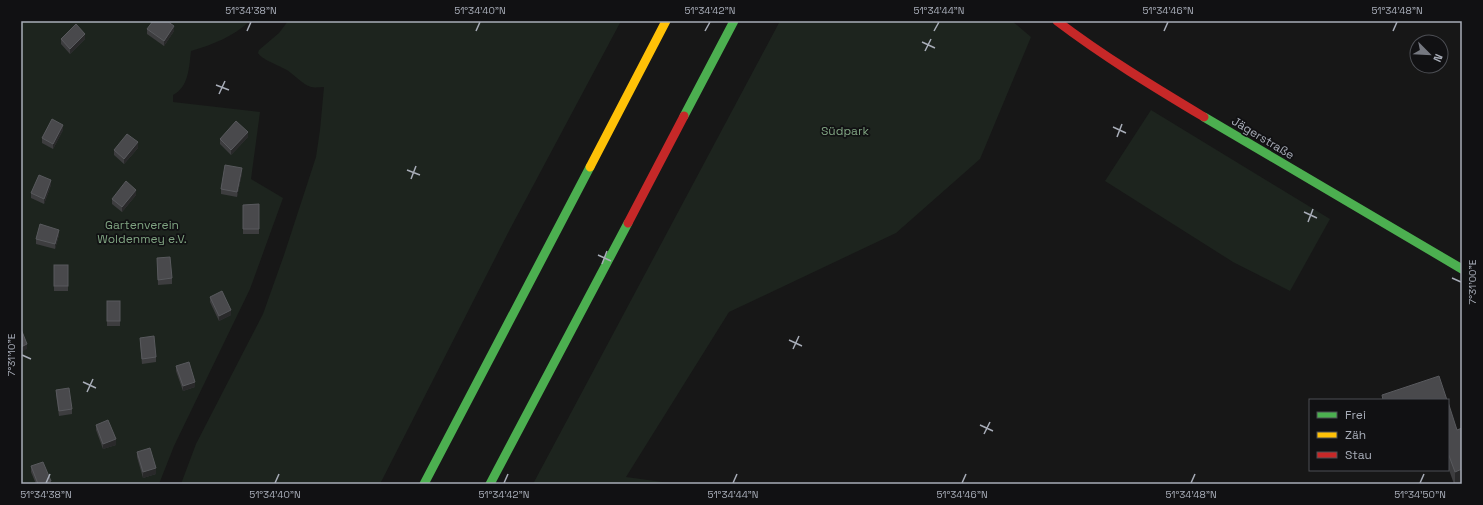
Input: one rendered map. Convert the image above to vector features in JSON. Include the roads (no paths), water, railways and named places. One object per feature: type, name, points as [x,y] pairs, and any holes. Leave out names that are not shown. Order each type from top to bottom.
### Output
[{"type":"main road","points":[[424,484],[666,21]]},
{"type":"main road","points":[[490,484],[734,21]]},
{"type":"main road","name":"Jägerstraße","points":[[1057,21],[1078,37],[1162,92],[1462,269]]},
{"type":"park label","name":"Südpark","points":[[845,131]]},
{"type":"park label","name":"Gartenverein Woldenmey e.V.","points":[[142,232]]}]
